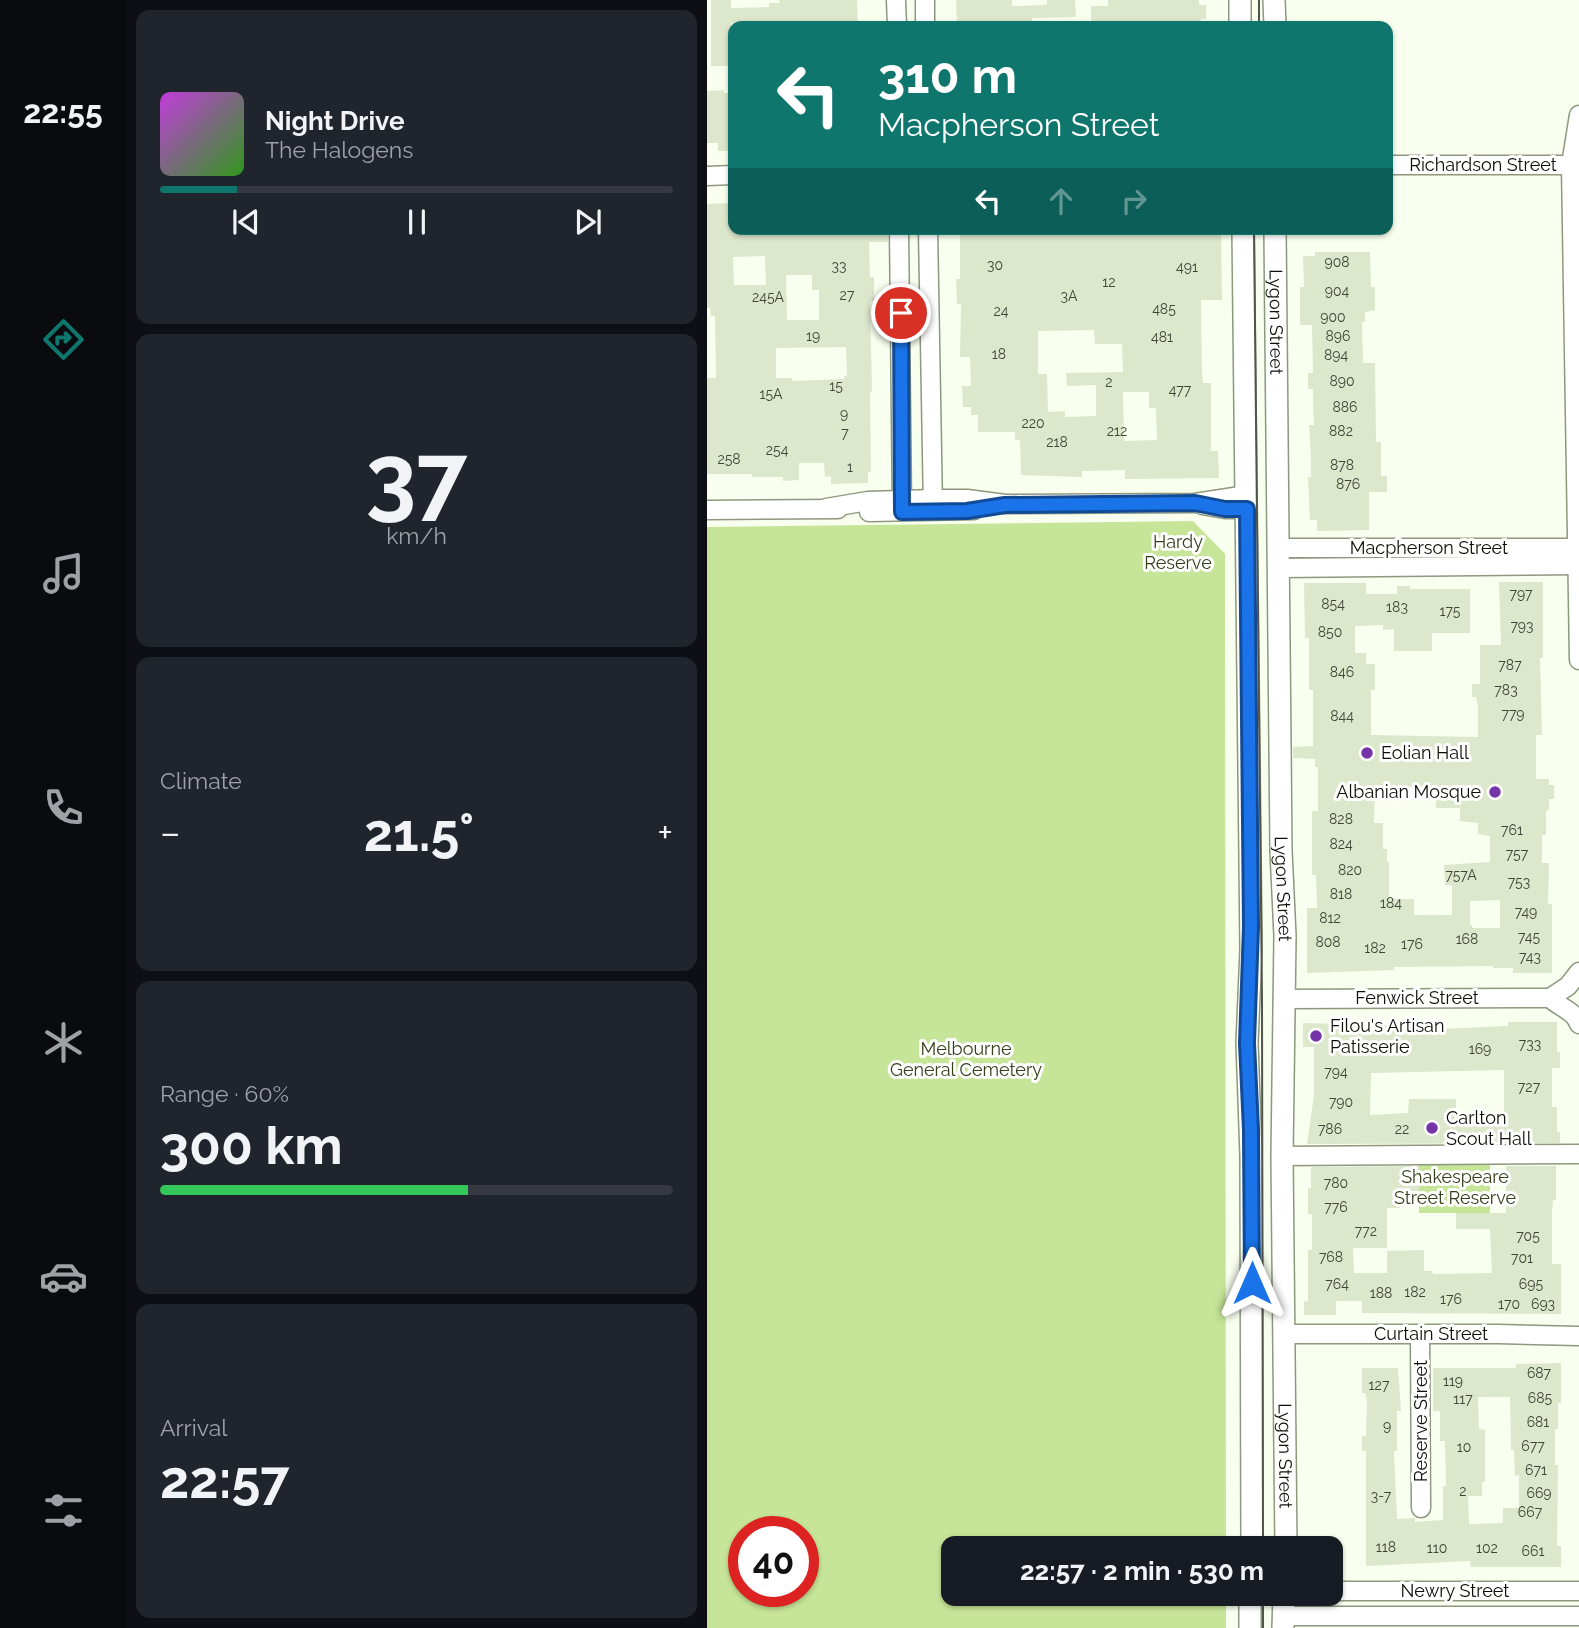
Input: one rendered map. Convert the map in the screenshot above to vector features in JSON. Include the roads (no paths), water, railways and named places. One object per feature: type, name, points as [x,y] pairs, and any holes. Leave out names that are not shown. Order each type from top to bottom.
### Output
[{"type":"street","points":[[896,0],[897,21]]},
{"type":"street","points":[[925,0],[925,21]]},
{"type":"street","points":[[1240,0],[1240,21]]},
{"type":"street","points":[[1273,0],[1275,21]]},
{"type":"street","points":[[1579,115],[1575,165],[1579,660]]},
{"type":"street","name":"Richardson Street","points":[[1393,166],[1575,165]]},
{"type":"street","points":[[707,176],[728,176]]},
{"type":"street","points":[[899,235],[902,506]]},
{"type":"street","points":[[928,235],[933,505]]},
{"type":"street","name":"Lygon Street","points":[[1243,235],[1251,927],[1248,999],[1251,1156],[1251,1536]]},
{"type":"street","name":"Lygon Street","points":[[1275,235],[1281,851],[1285,936],[1282,1156],[1286,1536]]},
{"type":"street","points":[[707,510],[933,505],[967,511],[1005,505],[1279,501]]},
{"type":"street","points":[[1424,548],[1424,567]]},
{"type":"street","name":"Macpherson Street","points":[[1280,558],[1424,548],[1578,557]]},
{"type":"street","name":"Macpherson Street","points":[[1280,558],[1424,567],[1578,557]]},
{"type":"street","points":[[1248,558],[1280,558]]},
{"type":"street","points":[[1579,971],[1568,986],[1550,998],[1568,1009],[1579,1024]]},
{"type":"street","name":"Fenwick Street","points":[[1283,999],[1550,998]]},
{"type":"street","points":[[1248,999],[1283,999]]},
{"type":"street","points":[[1251,1156],[1579,1154]]},
{"type":"street","points":[[1252,1335],[1283,1334]]},
{"type":"street","name":"Curtain Street","points":[[1283,1334],[1579,1336]]},
{"type":"street","name":"Reserve Street","points":[[1420,1334],[1421,1508]]},
{"type":"street","name":"Newry Street","points":[[1343,1591],[1579,1591]]},
{"type":"street","points":[[1250,1613],[1283,1622]]},
{"type":"street","name":"Newry Street","points":[[1283,1622],[1579,1616]]},
{"type":"tram line","points":[[1259,0],[1259,21]]},
{"type":"tram line","points":[[1254,235],[1262,999],[1263,1536]]},
{"type":"tram line","points":[[1263,1606],[1263,1628]]},
{"type":"place","name":"Eolian Hall","points":[[1367,753]]},
{"type":"place","name":"Albanian Mosque","points":[[1495,792]]},
{"type":"place","name":"Filou's Artisan Patisserie","points":[[1316,1036]]},
{"type":"place","name":"Carlton Scout Hall","points":[[1432,1128]]},
{"type":"park label","name":"Hardy Reserve","points":[[1178,552]]},
{"type":"park label","name":"Melbourne General Cemetery","points":[[966,1059]]},
{"type":"park label","name":"Shakespeare Street Reserve","points":[[1455,1187]]}]
